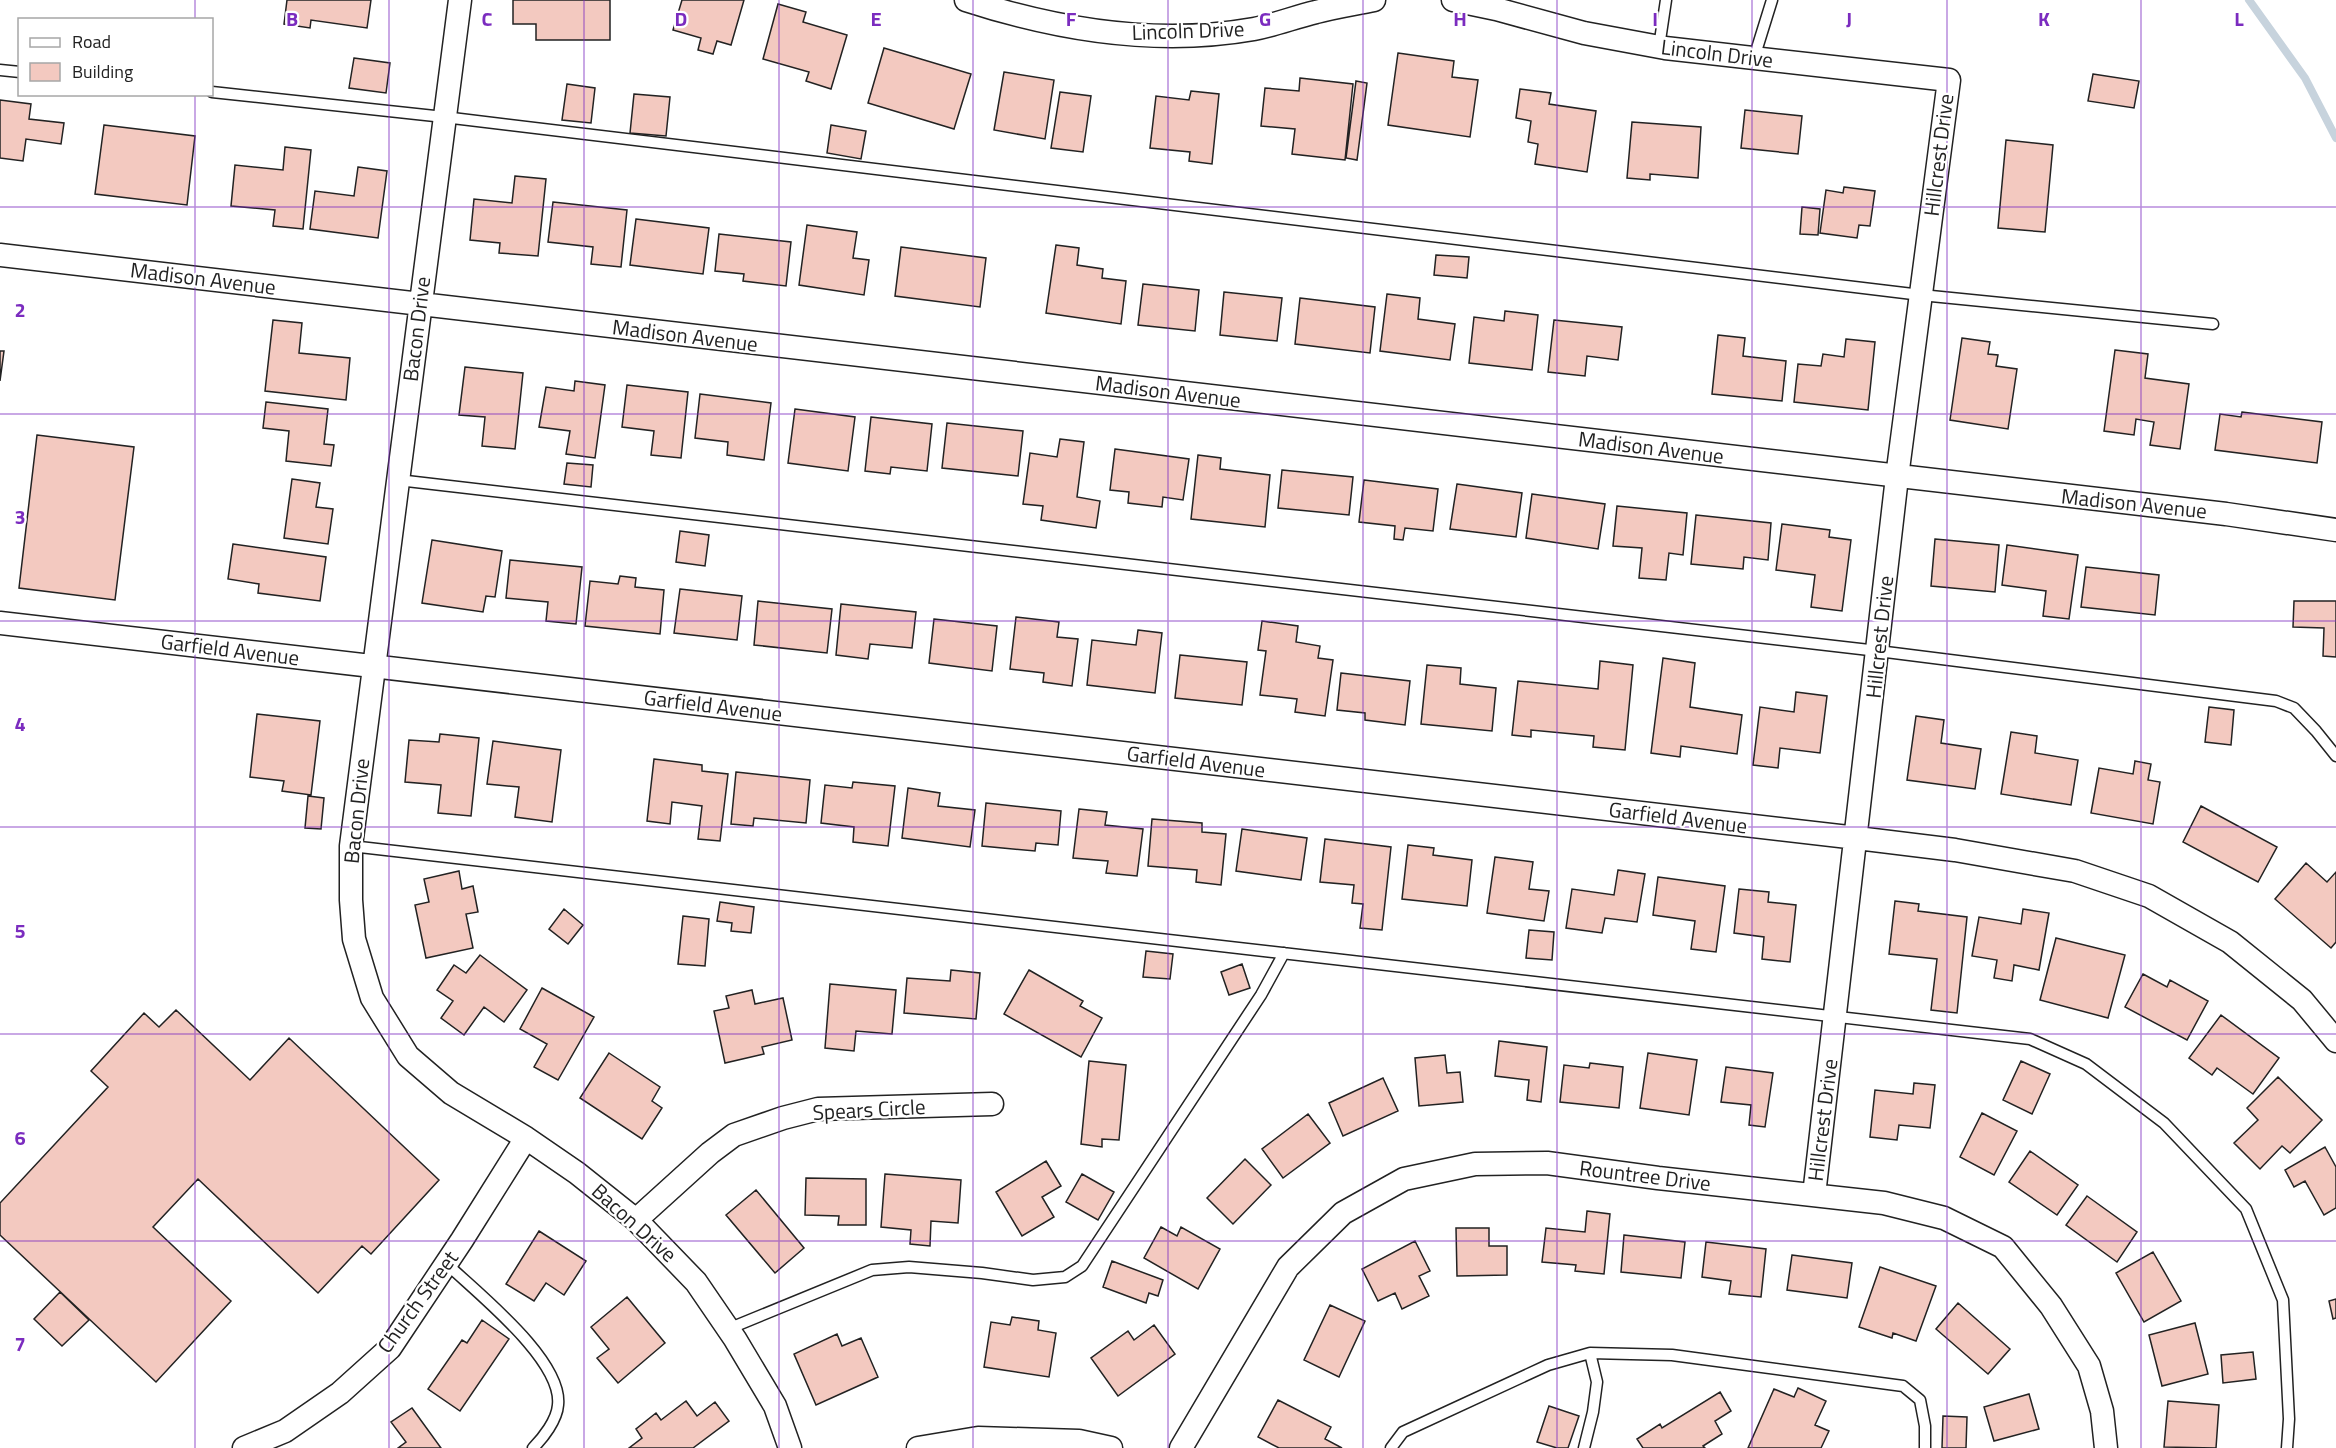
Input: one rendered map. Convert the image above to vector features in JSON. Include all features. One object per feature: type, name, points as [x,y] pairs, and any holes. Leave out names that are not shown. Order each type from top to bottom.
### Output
[{"type":"street","name":"Bacon Drive","points":[[460,0],[351,846],[354,939],[372,998],[408,1056],[451,1093],[526,1138],[577,1173],[636,1220],[696,1282],[776,1406],[790,1448]]},
{"type":"street","name":"Lincoln Drive","points":[[966,0],[1055,24],[1120,34],[1187,36],[1254,29],[1316,12],[1374,0]]},
{"type":"street","name":"Lincoln Drive","points":[[1454,0],[1584,33],[1659,47],[1949,80]]},
{"type":"street","name":"Hillcrest Drive","points":[[1814,1194],[1897,477],[1949,80]]},
{"type":"street","name":"Madison Avenue","points":[[0,255],[2226,514],[2336,530]]},
{"type":"street","name":"Garfield Avenue","points":[[0,623],[1955,850],[2075,872],[2149,896],[2230,942],[2302,1000],[2336,1041]]},
{"type":"street","name":"Spears Circle","points":[[636,1220],[710,1153],[734,1135],[783,1118],[818,1109],[992,1104]]},
{"type":"street","name":"Church Street","points":[[244,1448],[285,1431],[340,1393],[390,1348],[447,1264],[526,1138]]},
{"type":"street","name":"Rountree Drive","points":[[1181,1448],[1288,1268],[1343,1214],[1404,1179],[1475,1164],[1547,1163],[1658,1178],[1884,1203],[1944,1218],[2003,1246],[2051,1306],[2089,1366],[2102,1411],[2106,1448]]},
{"type":"street","points":[[918,1448],[989,1438],[1079,1441],[1111,1448]]},
{"type":"lane","points":[[1659,47],[1665,0]]},
{"type":"lane","points":[[1754,58],[1772,0]]},
{"type":"lane","points":[[0,70],[18,72]]},
{"type":"lane","points":[[213,92],[444,117],[1921,295],[2213,324]]},
{"type":"lane","points":[[397,480],[1878,651],[2276,701],[2294,708],[2336,756]]},
{"type":"lane","points":[[351,846],[2030,1039],[2086,1064],[2164,1123],[2246,1209],[2283,1300],[2289,1419],[2287,1448]]},
{"type":"lane","points":[[728,1329],[872,1270],[909,1266],[1033,1280],[1065,1277],[1082,1266],[1254,1005],[1284,953]]},
{"type":"lane","points":[[447,1264],[541,1356],[554,1383],[558,1405],[545,1436],[533,1448]]},
{"type":"lane","points":[[1391,1448],[1403,1432],[1548,1365],[1590,1353],[1672,1355],[1903,1386],[1920,1400],[1925,1426],[1925,1448]]},
{"type":"lane","points":[[1584,1448],[1593,1412],[1597,1382],[1590,1353]]},
{"type":"building","points":[[287,0],[371,0],[367,28],[311,20],[310,28],[284,24]]},
{"type":"building","points":[[513,0],[610,0],[610,40],[536,40],[536,24],[513,24]]},
{"type":"building","points":[[682,0],[744,0],[731,45],[717,41],[713,54],[698,50],[701,38],[673,30]]},
{"type":"building","points":[[778,4],[806,12],[803,22],[847,35],[831,89],[806,81],[809,72],[763,59]]},
{"type":"building","points":[[884,48],[971,74],[954,129],[868,103]]},
{"type":"building","points":[[1398,53],[1454,61],[1452,77],[1478,80],[1470,137],[1388,125]]},
{"type":"building","points":[[354,58],[390,63],[386,93],[349,88]]},
{"type":"building","points":[[1004,72],[1054,80],[1045,139],[994,130]]},
{"type":"building","points":[[2093,74],[2139,81],[2134,108],[2088,101]]},
{"type":"building","points":[[1300,78],[1353,84],[1345,160],[1292,154],[1295,129],[1261,126],[1265,88],[1299,91]]},
{"type":"building","points":[[1356,81],[1367,83],[1357,160],[1346,158]]},
{"type":"building","points":[[567,84],[595,88],[591,123],[562,120]]},
{"type":"building","points":[[1520,89],[1551,93],[1549,104],[1596,111],[1587,172],[1535,164],[1538,144],[1528,142],[1531,121],[1516,118]]},
{"type":"building","points":[[1191,91],[1219,94],[1212,164],[1189,161],[1190,152],[1150,148],[1156,96],[1189,100]]},
{"type":"building","points":[[1060,92],[1091,96],[1083,152],[1051,148]]},
{"type":"building","points":[[634,94],[670,97],[666,136],[630,133]]},
{"type":"building","points":[[0,100],[31,104],[29,119],[64,123],[61,144],[26,139],[23,161],[0,158]]},
{"type":"building","points":[[1745,110],[1802,116],[1798,154],[1741,148]]},
{"type":"building","points":[[1632,122],[1701,127],[1698,178],[1650,174],[1650,180],[1627,178]]},
{"type":"building","points":[[104,125],[195,136],[187,205],[95,194]]},
{"type":"building","points":[[831,125],[866,131],[861,159],[827,153]]},
{"type":"building","points":[[2006,140],[2053,145],[2045,232],[1998,228]]},
{"type":"building","points":[[285,147],[311,150],[303,229],[273,226],[275,210],[231,206],[235,165],[283,170]]},
{"type":"building","points":[[358,167],[387,171],[378,238],[310,229],[315,191],[354,196]]},
{"type":"building","points":[[515,176],[546,179],[538,256],[499,253],[500,243],[470,240],[474,199],[512,203]]},
{"type":"building","points":[[1844,187],[1875,191],[1870,226],[1859,225],[1857,238],[1820,233],[1826,190],[1843,193]]},
{"type":"building","points":[[553,202],[627,210],[621,267],[591,264],[593,247],[548,242]]},
{"type":"building","points":[[1802,207],[1820,209],[1818,235],[1800,234]]},
{"type":"building","points":[[636,219],[709,228],[703,274],[630,265]]},
{"type":"building","points":[[807,225],[857,232],[853,258],[869,260],[864,295],[799,285]]},
{"type":"building","points":[[719,234],[791,242],[786,286],[743,281],[744,274],[715,271]]},
{"type":"building","points":[[1056,245],[1079,248],[1077,265],[1103,269],[1102,278],[1126,281],[1121,324],[1046,313]]},
{"type":"building","points":[[901,247],[986,258],[980,307],[895,296]]},
{"type":"building","points":[[1436,255],[1469,257],[1467,278],[1434,275]]},
{"type":"building","points":[[1143,284],[1199,290],[1195,331],[1138,325]]},
{"type":"building","points":[[1224,292],[1282,298],[1277,341],[1220,335]]},
{"type":"building","points":[[1387,294],[1420,298],[1418,319],[1455,324],[1450,360],[1380,351]]},
{"type":"building","points":[[1300,298],[1375,307],[1370,353],[1295,344]]},
{"type":"building","points":[[1505,311],[1538,315],[1532,370],[1469,363],[1474,317],[1504,321]]},
{"type":"building","points":[[273,320],[302,323],[299,353],[350,358],[346,400],[265,391]]},
{"type":"building","points":[[1554,320],[1622,327],[1618,360],[1587,356],[1585,376],[1548,372]]},
{"type":"building","points":[[1718,335],[1745,338],[1743,356],[1786,361],[1782,401],[1712,394]]},
{"type":"building","points":[[1962,338],[1990,342],[1988,354],[1998,355],[1996,366],[2017,369],[2008,429],[1950,420]]},
{"type":"building","points":[[1846,339],[1875,342],[1868,410],[1794,402],[1798,364],[1821,366],[1823,354],[1844,357]]},
{"type":"building","points":[[2115,350],[2148,354],[2145,378],[2189,384],[2180,449],[2150,445],[2154,422],[2136,419],[2134,435],[2104,431]]},
{"type":"building","points":[[0,351],[4,351],[0,381]]},
{"type":"building","points":[[465,367],[523,373],[515,449],[482,446],[485,417],[459,415]]},
{"type":"building","points":[[575,381],[605,385],[595,458],[566,454],[570,431],[539,427],[546,387],[574,391]]},
{"type":"building","points":[[627,385],[688,392],[681,458],[651,455],[654,431],[622,427]]},
{"type":"building","points":[[700,394],[771,403],[764,460],[727,455],[728,442],[695,438]]},
{"type":"building","points":[[266,402],[328,409],[324,444],[334,445],[331,466],[286,461],[289,431],[263,428]]},
{"type":"building","points":[[795,409],[855,417],[848,471],[788,463]]},
{"type":"building","points":[[2242,412],[2322,422],[2317,463],[2215,450],[2220,414],[2241,417]]},
{"type":"building","points":[[871,417],[932,424],[927,471],[891,467],[890,474],[865,471]]},
{"type":"building","points":[[947,423],[1023,431],[1018,476],[942,468]]},
{"type":"building","points":[[37,435],[134,447],[115,600],[19,588]]},
{"type":"building","points":[[1060,439],[1084,442],[1077,497],[1100,501],[1096,528],[1041,520],[1043,506],[1023,504],[1030,453],[1057,457]]},
{"type":"building","points":[[1115,449],[1189,459],[1183,500],[1163,497],[1162,507],[1128,503],[1129,492],[1110,490]]},
{"type":"building","points":[[1198,455],[1221,458],[1220,469],[1270,475],[1265,527],[1191,519]]},
{"type":"building","points":[[567,463],[593,465],[591,487],[564,484]]},
{"type":"building","points":[[1282,470],[1353,477],[1349,515],[1278,508]]},
{"type":"building","points":[[292,479],[320,483],[316,507],[333,509],[328,544],[284,538]]},
{"type":"building","points":[[1364,480],[1438,489],[1433,531],[1405,528],[1403,540],[1394,539],[1395,526],[1359,522]]},
{"type":"building","points":[[1457,484],[1522,493],[1516,537],[1450,529]]},
{"type":"building","points":[[1532,494],[1605,504],[1598,549],[1526,538]]},
{"type":"building","points":[[1617,506],[1687,513],[1683,555],[1669,553],[1666,580],[1639,578],[1642,548],[1613,546]]},
{"type":"building","points":[[1696,515],[1771,523],[1768,560],[1744,557],[1743,569],[1691,564]]},
{"type":"building","points":[[1782,524],[1830,530],[1829,537],[1851,540],[1842,611],[1811,607],[1815,575],[1776,570]]},
{"type":"building","points":[[680,531],[709,535],[705,566],[676,562]]},
{"type":"building","points":[[1935,539],[1999,545],[1995,592],[1931,586]]},
{"type":"building","points":[[432,540],[502,551],[495,597],[486,596],[483,612],[422,603]]},
{"type":"building","points":[[233,544],[326,557],[320,601],[258,593],[259,584],[228,579]]},
{"type":"building","points":[[2007,545],[2078,555],[2069,619],[2043,616],[2046,591],[2002,585]]},
{"type":"building","points":[[510,560],[582,567],[576,624],[546,621],[548,602],[506,598]]},
{"type":"building","points":[[2086,567],[2159,575],[2155,615],[2081,607]]},
{"type":"building","points":[[620,576],[636,578],[635,587],[664,590],[660,634],[585,626],[590,581],[618,584]]},
{"type":"building","points":[[680,589],[742,596],[737,640],[674,633]]},
{"type":"building","points":[[758,601],[832,609],[827,653],[754,645]]},
{"type":"building","points":[[2294,601],[2336,601],[2336,657],[2323,656],[2324,628],[2293,627]]},
{"type":"building","points":[[841,604],[916,612],[912,648],[870,644],[868,659],[836,655]]},
{"type":"building","points":[[1016,617],[1059,622],[1057,637],[1078,639],[1072,686],[1043,682],[1044,673],[1010,669]]},
{"type":"building","points":[[934,619],[997,626],[992,671],[929,663]]},
{"type":"building","points":[[1262,621],[1298,626],[1296,642],[1320,646],[1318,658],[1333,660],[1325,716],[1295,712],[1297,699],[1260,695],[1266,651],[1258,650]]},
{"type":"building","points":[[1138,630],[1162,633],[1155,693],[1087,685],[1092,640],[1136,645]]},
{"type":"building","points":[[1180,655],[1247,662],[1242,705],[1175,698]]},
{"type":"building","points":[[1663,658],[1695,663],[1690,707],[1742,715],[1737,754],[1681,746],[1680,757],[1651,753]]},
{"type":"building","points":[[1600,661],[1633,665],[1625,750],[1593,747],[1594,736],[1531,730],[1531,737],[1512,735],[1518,681],[1598,689]]},
{"type":"building","points":[[1427,665],[1461,668],[1460,684],[1496,688],[1492,731],[1421,724]]},
{"type":"building","points":[[1341,673],[1410,681],[1405,725],[1365,720],[1365,713],[1337,710]]},
{"type":"building","points":[[1796,692],[1827,696],[1820,753],[1780,748],[1778,768],[1753,765],[1760,707],[1794,712]]},
{"type":"building","points":[[2209,707],[2234,710],[2231,745],[2205,742]]},
{"type":"building","points":[[257,714],[320,721],[311,795],[282,791],[284,781],[250,777]]},
{"type":"building","points":[[1916,716],[1944,720],[1941,743],[1981,749],[1975,789],[1907,780]]},
{"type":"building","points":[[2011,732],[2037,736],[2035,753],[2078,760],[2071,805],[2001,794]]},
{"type":"building","points":[[440,734],[479,738],[471,816],[438,813],[441,785],[405,782],[409,740],[439,742]]},
{"type":"building","points":[[493,741],[561,750],[552,822],[515,817],[519,787],[487,784]]},
{"type":"building","points":[[654,759],[702,765],[702,771],[728,774],[720,841],[698,839],[702,806],[672,802],[670,824],[647,821]]},
{"type":"building","points":[[2135,761],[2151,764],[2148,780],[2160,782],[2153,824],[2091,813],[2099,768],[2133,774]]},
{"type":"building","points":[[736,772],[810,780],[806,823],[754,818],[753,826],[731,824]]},
{"type":"building","points":[[853,782],[895,786],[888,846],[853,842],[854,827],[821,823],[825,785],[852,788]]},
{"type":"building","points":[[908,788],[940,793],[938,806],[975,810],[970,847],[902,838]]},
{"type":"building","points":[[308,796],[324,798],[321,829],[305,828]]},
{"type":"building","points":[[986,803],[1061,811],[1058,845],[1036,843],[1035,851],[982,846]]},
{"type":"building","points":[[2201,806],[2277,847],[2258,882],[2183,842]]},
{"type":"building","points":[[1079,809],[1107,812],[1105,825],[1143,829],[1137,876],[1106,873],[1108,861],[1073,858]]},
{"type":"building","points":[[1152,819],[1202,823],[1202,832],[1226,834],[1221,885],[1196,882],[1197,870],[1148,866]]},
{"type":"building","points":[[1242,829],[1307,838],[1301,880],[1236,871]]},
{"type":"building","points":[[1325,839],[1391,847],[1382,930],[1360,928],[1363,904],[1352,903],[1354,885],[1320,882]]},
{"type":"building","points":[[1408,845],[1434,848],[1433,855],[1472,860],[1467,906],[1402,899]]},
{"type":"building","points":[[1495,857],[1533,862],[1529,889],[1549,891],[1544,921],[1487,913]]},
{"type":"building","points":[[2306,863],[2327,882],[2336,872],[2336,942],[2331,948],[2275,899]]},
{"type":"building","points":[[1618,870],[1645,874],[1637,922],[1605,918],[1602,933],[1566,928],[1572,889],[1614,895]]},
{"type":"building","points":[[459,871],[462,889],[473,886],[478,912],[466,914],[473,948],[426,958],[415,905],[429,902],[424,879]]},
{"type":"building","points":[[1658,877],[1725,886],[1716,952],[1691,949],[1695,921],[1653,915]]},
{"type":"building","points":[[1739,889],[1769,892],[1768,902],[1796,905],[1790,962],[1762,959],[1764,937],[1734,933]]},
{"type":"building","points":[[1895,901],[1919,904],[1918,911],[1967,917],[1957,1013],[1931,1010],[1937,959],[1889,954]]},
{"type":"building","points":[[720,902],[754,907],[751,933],[731,931],[732,923],[717,921]]},
{"type":"building","points":[[564,909],[583,925],[568,944],[549,929]]},
{"type":"building","points":[[2023,909],[2049,913],[2039,970],[2014,965],[2012,981],[1994,978],[1997,960],[1972,956],[1979,917],[2021,924]]},
{"type":"building","points":[[683,916],[709,919],[705,966],[678,964]]},
{"type":"building","points":[[1529,930],[1554,932],[1552,960],[1526,958]]},
{"type":"building","points":[[2056,938],[2125,955],[2108,1018],[2040,1000]]},
{"type":"building","points":[[1146,951],[1173,954],[1170,979],[1143,977]]},
{"type":"building","points":[[480,955],[527,990],[504,1022],[484,1007],[464,1035],[441,1018],[453,1001],[437,990],[454,965],[466,973]]},
{"type":"building","points":[[1242,964],[1250,988],[1229,995],[1221,972]]},
{"type":"building","points":[[951,970],[980,973],[976,1019],[904,1013],[907,978],[950,981]]},
{"type":"building","points":[[1029,970],[1083,1001],[1080,1006],[1102,1018],[1081,1057],[1004,1014]]},
{"type":"building","points":[[2143,974],[2167,987],[2170,980],[2208,1001],[2187,1040],[2125,1007]]},
{"type":"building","points":[[830,984],[896,990],[892,1034],[856,1031],[854,1051],[825,1048]]},
{"type":"building","points":[[542,988],[594,1017],[558,1080],[534,1067],[547,1044],[520,1029]]},
{"type":"building","points":[[752,990],[755,1004],[783,998],[792,1040],[762,1047],[764,1054],[725,1063],[714,1011],[729,1008],[726,996]]},
{"type":"building","points":[[176,1010],[250,1080],[289,1038],[439,1180],[371,1254],[362,1246],[318,1293],[198,1179],[153,1227],[231,1301],[156,1382],[0,1235],[0,1203],[108,1087],[91,1071],[144,1013],[159,1027]]},
{"type":"building","points":[[2221,1015],[2279,1058],[2253,1094],[2217,1068],[2212,1075],[2189,1058]]},
{"type":"building","points":[[1499,1041],[1547,1047],[1541,1102],[1527,1100],[1529,1080],[1495,1076]]},
{"type":"building","points":[[609,1053],[660,1087],[652,1101],[662,1108],[642,1139],[580,1098]]},
{"type":"building","points":[[1648,1053],[1697,1060],[1689,1115],[1640,1108]]},
{"type":"building","points":[[1445,1055],[1447,1073],[1460,1072],[1463,1102],[1419,1106],[1415,1058]]},
{"type":"building","points":[[1089,1061],[1126,1065],[1119,1140],[1102,1139],[1102,1147],[1081,1144]]},
{"type":"building","points":[[2021,1061],[2050,1074],[2032,1114],[2003,1100]]},
{"type":"building","points":[[1590,1063],[1623,1067],[1619,1108],[1560,1102],[1564,1065],[1589,1068]]},
{"type":"building","points":[[1726,1067],[1773,1073],[1765,1127],[1749,1125],[1751,1105],[1721,1102]]},
{"type":"building","points":[[2278,1077],[2322,1120],[2290,1153],[2282,1146],[2260,1169],[2234,1143],[2258,1120],[2247,1108]]},
{"type":"building","points":[[1383,1078],[1398,1111],[1343,1136],[1329,1103]]},
{"type":"building","points":[[1914,1083],[1935,1085],[1930,1128],[1899,1125],[1897,1140],[1870,1137],[1875,1090],[1913,1094]]},
{"type":"building","points":[[1982,1113],[2017,1131],[1994,1175],[1960,1157]]},
{"type":"building","points":[[1308,1114],[1330,1143],[1283,1178],[1262,1149]]},
{"type":"building","points":[[2325,1147],[2336,1167],[2336,1208],[2324,1215],[2305,1181],[2294,1187],[2285,1170]]},
{"type":"building","points":[[2030,1151],[2078,1185],[2057,1215],[2009,1182]]},
{"type":"building","points":[[1245,1159],[1271,1185],[1233,1224],[1207,1198]]},
{"type":"building","points":[[1046,1161],[1061,1186],[1042,1197],[1054,1217],[1022,1236],[996,1192]]},
{"type":"building","points":[[885,1174],[961,1180],[958,1223],[931,1221],[930,1246],[910,1244],[911,1230],[881,1227]]},
{"type":"building","points":[[1082,1174],[1114,1192],[1098,1220],[1066,1202]]},
{"type":"building","points":[[806,1178],[866,1179],[866,1225],[838,1225],[839,1216],[805,1215]]},
{"type":"building","points":[[756,1190],[804,1248],[775,1273],[726,1215]]},
{"type":"building","points":[[2087,1196],[2137,1232],[2117,1262],[2066,1225]]},
{"type":"building","points":[[1587,1211],[1610,1214],[1604,1274],[1575,1271],[1576,1265],[1542,1262],[1546,1228],[1585,1232]]},
{"type":"building","points":[[1161,1227],[1177,1236],[1181,1227],[1220,1249],[1198,1289],[1144,1258]]},
{"type":"building","points":[[1456,1228],[1489,1228],[1489,1246],[1507,1246],[1507,1275],[1457,1276]]},
{"type":"building","points":[[539,1231],[586,1261],[564,1295],[546,1283],[534,1301],[506,1284]]},
{"type":"building","points":[[1624,1235],[1685,1242],[1681,1278],[1621,1272]]},
{"type":"building","points":[[1415,1241],[1430,1271],[1419,1276],[1429,1296],[1402,1309],[1395,1293],[1378,1301],[1362,1269]]},
{"type":"building","points":[[1706,1242],[1766,1249],[1761,1297],[1729,1294],[1731,1281],[1702,1277]]},
{"type":"building","points":[[2153,1252],[2181,1301],[2144,1322],[2116,1273]]},
{"type":"building","points":[[1792,1255],[1852,1263],[1847,1298],[1787,1290]]},
{"type":"building","points":[[1112,1261],[1163,1280],[1158,1296],[1149,1293],[1146,1303],[1103,1287]]},
{"type":"building","points":[[1880,1267],[1936,1286],[1916,1341],[1893,1333],[1892,1338],[1859,1327]]},
{"type":"building","points":[[60,1292],[89,1320],[62,1346],[34,1319]]},
{"type":"building","points":[[627,1297],[665,1343],[618,1383],[597,1358],[609,1349],[591,1327]]},
{"type":"building","points":[[2336,1299],[2336,1318],[2333,1319],[2329,1301]]},
{"type":"building","points":[[1958,1303],[2010,1349],[1988,1374],[1936,1329]]},
{"type":"building","points":[[1330,1305],[1365,1321],[1339,1377],[1304,1360]]},
{"type":"building","points":[[1012,1317],[1039,1321],[1038,1330],[1056,1333],[1049,1377],[984,1367],[991,1322],[1010,1325]]},
{"type":"building","points":[[482,1320],[509,1339],[460,1411],[428,1389],[462,1340],[467,1343]]},
{"type":"building","points":[[2195,1323],[2208,1374],[2162,1386],[2149,1335]]},
{"type":"building","points":[[1154,1325],[1175,1354],[1118,1396],[1091,1358],[1128,1331],[1134,1340]]},
{"type":"building","points":[[837,1334],[842,1346],[861,1338],[878,1377],[816,1405],[794,1354]]},
{"type":"building","points":[[2253,1352],[2256,1379],[2223,1383],[2221,1355]]},
{"type":"building","points":[[1798,1388],[1826,1401],[1815,1425],[1829,1431],[1821,1448],[1748,1448],[1774,1389],[1794,1397]]},
{"type":"building","points":[[1720,1392],[1731,1411],[1715,1421],[1722,1434],[1703,1446],[1705,1448],[1643,1448],[1637,1439],[1660,1424],[1662,1428]]},
{"type":"building","points":[[2029,1394],[2039,1429],[1994,1441],[1984,1407]]},
{"type":"building","points":[[1278,1400],[1331,1427],[1325,1439],[1342,1448],[1279,1448],[1258,1437]]},
{"type":"building","points":[[686,1401],[697,1416],[715,1402],[729,1421],[693,1448],[629,1448],[642,1438],[636,1429],[656,1413],[661,1420]]},
{"type":"building","points":[[2168,1401],[2219,1405],[2216,1448],[2164,1447]]},
{"type":"building","points":[[1549,1406],[1579,1416],[1568,1448],[1557,1448],[1537,1442]]},
{"type":"building","points":[[412,1408],[441,1448],[398,1448],[406,1442],[391,1422]]},
{"type":"building","points":[[1943,1416],[1967,1417],[1966,1448],[1942,1448]]},
{"type":"waterway","points":[[2249,0],[2305,78],[2336,138]]}]
